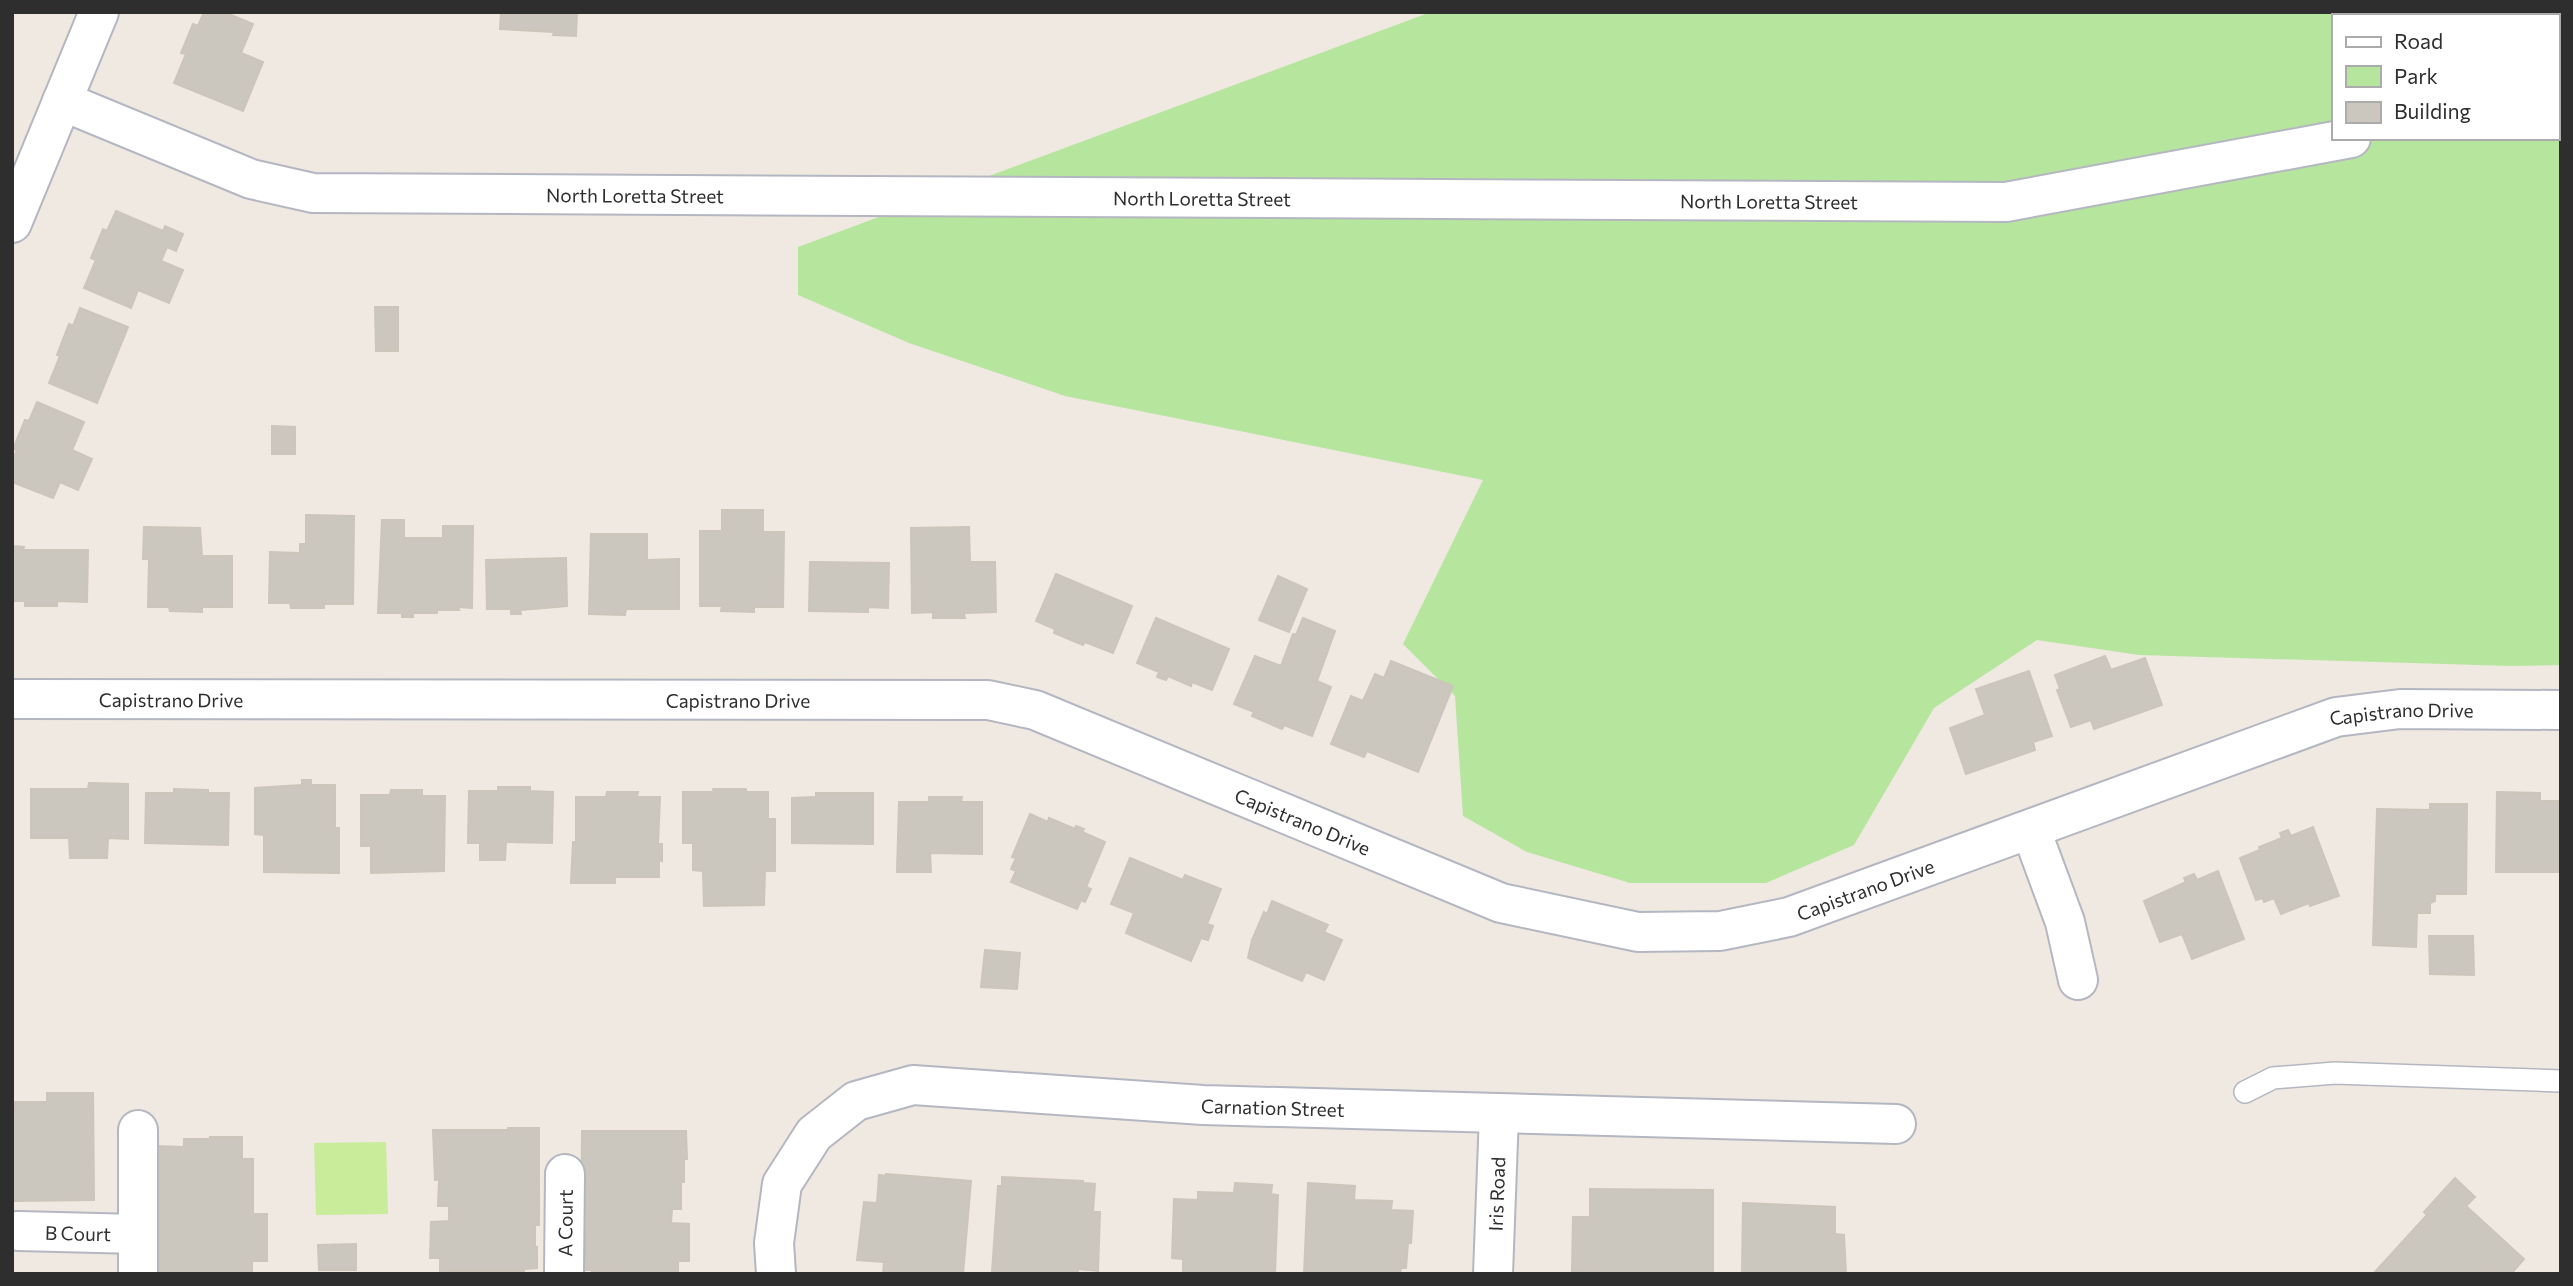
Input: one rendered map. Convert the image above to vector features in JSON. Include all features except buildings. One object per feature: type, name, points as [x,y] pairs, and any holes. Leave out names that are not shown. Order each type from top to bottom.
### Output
[{"type":"street","points":[[12,223],[99,12]]},
{"type":"street","name":"North Loretta Street","points":[[62,101],[251,180],[313,193],[2006,202],[2340,140]]},
{"type":"street","name":"Capistrano Drive","points":[[12,699],[988,700],[1035,710],[1501,903],[1639,933],[1720,931],[1789,918],[2336,718],[2400,709],[2561,710]]},
{"type":"street","points":[[2031,830],[2065,922],[2078,980]]},
{"type":"street","name":"Carnation Street","points":[[776,1274],[774,1243],[782,1184],[814,1134],[856,1101],[913,1085],[1203,1105],[1896,1124]]},
{"type":"street","name":"Iris Road","points":[[1493,1274],[1500,1114]]},
{"type":"street","name":"B Court","points":[[138,1130],[138,1274]]},
{"type":"street","name":"A Court","points":[[564,1274],[565,1174]]},
{"type":"street","name":"B Court","points":[[18,1231],[138,1234]]},
{"type":"lane","points":[[2245,1092],[2273,1077],[2335,1073],[2561,1081]]},
{"type":"green space","points":[[1431,12],[2561,12],[2561,665],[2511,666],[2139,655],[2037,640],[1934,708],[1854,845],[1766,883],[1630,883],[1527,852],[1463,816],[1455,696],[1403,644],[1483,480],[1065,396],[909,343],[798,295],[798,247]]},
{"type":"green space","points":[[386,1142],[388,1214],[316,1215],[314,1143]]}]
